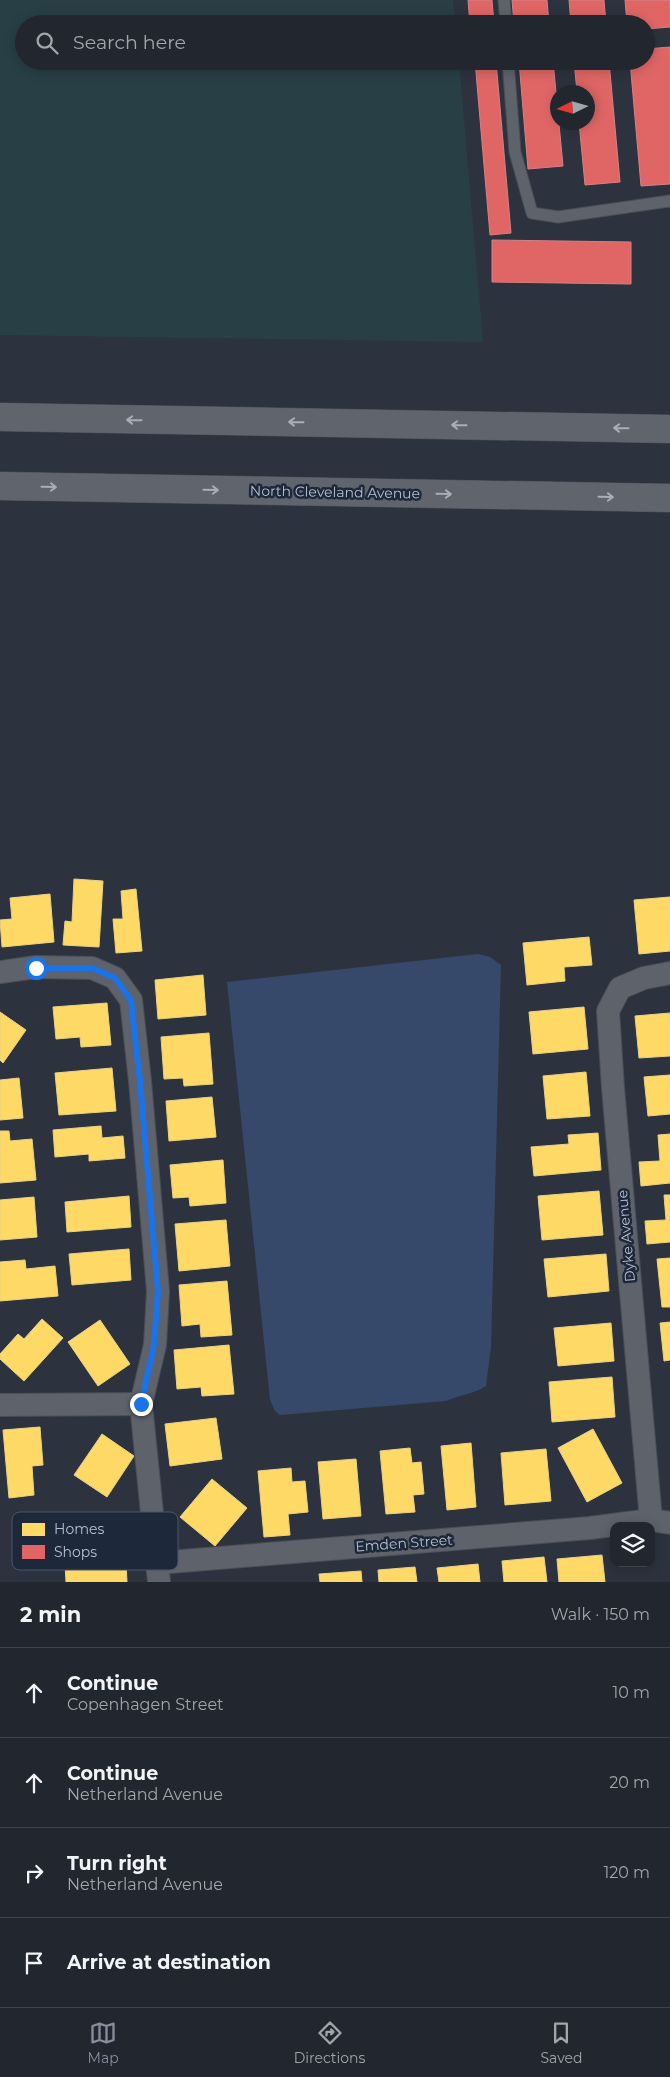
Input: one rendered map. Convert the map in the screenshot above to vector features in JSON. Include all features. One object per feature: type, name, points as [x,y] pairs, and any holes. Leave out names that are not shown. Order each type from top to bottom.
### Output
[{"type":"main road","points":[[0,417],[670,429]]},
{"type":"main road","name":"North Cleveland Avenue","points":[[0,486],[670,498]]},
{"type":"street","points":[[0,972],[36,968],[92,968],[115,978],[131,1000],[158,1291],[154,1345],[141,1404],[152,1512]]},
{"type":"street","name":"Dyke Avenue","points":[[660,1522],[614,1097],[608,1011],[620,988],[644,978],[670,973]]},
{"type":"street","points":[[0,1405],[141,1404]]},
{"type":"street","name":"Emden Street","points":[[178,1570],[660,1522]]},
{"type":"street","name":"Emden Street","points":[[158,1572],[178,1570]]},
{"type":"lane","points":[[504,0],[505,15]]},
{"type":"lane","points":[[509,70],[515,152],[532,213],[558,217],[670,201]]},
{"type":"shaded area","points":[[0,0],[453,0],[454,15],[15,15],[15,70],[460,70],[483,342],[0,335]]},
{"type":"water","points":[[478,954],[490,957],[501,965],[491,1347],[486,1386],[446,1401],[280,1415],[275,1411],[270,1400],[227,982]]},
{"type":"building: Homes","points":[[74,879],[103,881],[99,947],[63,945],[65,921],[72,922]]},
{"type":"building: Homes","points":[[136,889],[142,951],[116,953],[113,919],[123,919],[121,891]]},
{"type":"building: Homes","points":[[50,894],[54,942],[2,947],[0,920],[12,919],[10,898]]},
{"type":"building: Homes","points":[[670,897],[670,951],[639,954],[634,900]]},
{"type":"building: Homes","points":[[589,937],[592,965],[564,967],[565,981],[527,985],[523,943]]},
{"type":"building: Homes","points":[[203,975],[206,1015],[158,1019],[155,980]]},
{"type":"building: Homes","points":[[107,1003],[111,1045],[81,1047],[80,1037],[56,1039],[53,1007]]},
{"type":"building: Homes","points":[[584,1007],[588,1049],[533,1054],[529,1012]]},
{"type":"building: Homes","points":[[0,1012],[26,1030],[3,1063],[0,1060]]},
{"type":"building: Homes","points":[[670,1013],[670,1056],[639,1058],[635,1016]]},
{"type":"building: Homes","points":[[209,1033],[213,1084],[184,1086],[183,1078],[164,1079],[161,1037]]},
{"type":"building: Homes","points":[[112,1068],[116,1111],[59,1115],[55,1073]]},
{"type":"building: Homes","points":[[586,1072],[590,1116],[547,1119],[543,1076]]},
{"type":"building: Homes","points":[[670,1075],[670,1114],[648,1116],[644,1077]]},
{"type":"building: Homes","points":[[19,1078],[23,1118],[0,1120],[0,1080]]},
{"type":"building: Homes","points":[[212,1097],[216,1137],[169,1141],[166,1101]]},
{"type":"building: Homes","points":[[101,1126],[102,1138],[123,1136],[125,1158],[89,1161],[89,1154],[55,1157],[53,1130]]},
{"type":"building: Homes","points":[[0,1131],[9,1131],[10,1141],[32,1139],[36,1180],[0,1183]]},
{"type":"building: Homes","points":[[598,1133],[601,1170],[534,1176],[531,1147],[569,1144],[568,1135]]},
{"type":"building: Homes","points":[[670,1134],[670,1183],[641,1186],[639,1162],[660,1161],[658,1135]]},
{"type":"building: Homes","points":[[223,1160],[226,1203],[190,1206],[189,1197],[173,1198],[170,1165]]},
{"type":"building: Homes","points":[[599,1191],[603,1235],[542,1240],[538,1196]]},
{"type":"building: Homes","points":[[664,1195],[670,1195],[670,1242],[647,1244],[645,1221],[666,1220]]},
{"type":"building: Homes","points":[[129,1196],[131,1227],[67,1232],[65,1202]]},
{"type":"building: Homes","points":[[34,1197],[37,1237],[0,1240],[0,1200]]},
{"type":"building: Homes","points":[[226,1220],[230,1266],[179,1271],[175,1224]]},
{"type":"building: Homes","points":[[129,1249],[131,1280],[72,1285],[69,1254]]},
{"type":"building: Homes","points":[[606,1254],[609,1291],[548,1297],[544,1259]]},
{"type":"building: Homes","points":[[670,1258],[670,1307],[662,1307],[657,1259]]},
{"type":"building: Homes","points":[[25,1260],[26,1269],[55,1266],[58,1296],[0,1301],[0,1262]]},
{"type":"building: Homes","points":[[227,1281],[232,1335],[201,1337],[200,1324],[182,1326],[179,1285]]},
{"type":"building: Homes","points":[[42,1319],[63,1338],[24,1381],[0,1359],[0,1354],[18,1334],[24,1339]]},
{"type":"building: Homes","points":[[100,1320],[130,1364],[98,1386],[68,1342]]},
{"type":"building: Homes","points":[[670,1322],[670,1360],[664,1361],[660,1323]]},
{"type":"building: Homes","points":[[611,1323],[614,1361],[558,1366],[554,1328]]},
{"type":"building: Homes","points":[[229,1345],[234,1394],[202,1396],[201,1387],[177,1389],[174,1350]]},
{"type":"building: Homes","points":[[612,1377],[615,1417],[552,1422],[549,1382]]},
{"type":"building: Homes","points":[[216,1418],[222,1459],[170,1466],[165,1424]]},
{"type":"building: Homes","points":[[40,1427],[43,1465],[32,1466],[34,1495],[9,1498],[3,1430]]},
{"type":"building: Homes","points":[[593,1429],[622,1483],[587,1502],[558,1448]]},
{"type":"building: Homes","points":[[102,1434],[134,1456],[107,1497],[74,1475]]},
{"type":"building: Homes","points":[[471,1443],[476,1507],[447,1510],[441,1446]]},
{"type":"building: Homes","points":[[410,1448],[412,1463],[421,1462],[424,1494],[413,1495],[415,1512],[386,1514],[380,1451]]},
{"type":"building: Homes","points":[[546,1449],[551,1501],[505,1505],[501,1453]]},
{"type":"building: Homes","points":[[356,1459],[361,1516],[323,1519],[318,1462]]},
{"type":"building: Homes","points":[[291,1468],[292,1482],[305,1481],[308,1512],[288,1514],[290,1535],[264,1537],[258,1471]]},
{"type":"building: Homes","points":[[212,1479],[247,1508],[215,1546],[180,1517]]},
{"type":"building: Homes","points":[[602,1555],[605,1582],[559,1582],[557,1559]]},
{"type":"building: Homes","points":[[544,1557],[547,1582],[504,1582],[502,1561]]},
{"type":"building: Homes","points":[[478,1564],[480,1582],[439,1582],[437,1568]]},
{"type":"building: Homes","points":[[415,1567],[417,1582],[379,1582],[378,1570]]},
{"type":"building: Homes","points":[[65,1570],[126,1570],[127,1582],[66,1582]]},
{"type":"building: Homes","points":[[361,1571],[362,1582],[320,1582],[319,1574]]},
{"type":"building: Shops","points":[[468,0],[492,0],[493,15],[469,15]]},
{"type":"building: Shops","points":[[512,0],[547,0],[548,15],[513,15]]},
{"type":"building: Shops","points":[[569,0],[604,0],[605,15],[570,15]]},
{"type":"building: Shops","points":[[625,0],[670,0],[670,27],[655,28],[655,15],[626,15]]},
{"type":"building: Shops","points":[[670,47],[670,184],[641,186],[631,70],[655,70],[655,48]]},
{"type":"building: Shops","points":[[476,70],[497,70],[511,233],[490,235]]},
{"type":"building: Shops","points":[[520,70],[554,70],[555,85],[550,85],[550,130],[560,130],[563,166],[528,169]]},
{"type":"building: Shops","points":[[575,70],[610,70],[620,182],[585,185],[580,130],[595,130],[595,85],[576,85]]},
{"type":"building: Shops","points":[[492,240],[631,242],[631,284],[492,282]]},
{"type":"route","points":[[36,968],[92,968],[115,978],[131,1000],[158,1291],[154,1345],[141,1404]]}]
